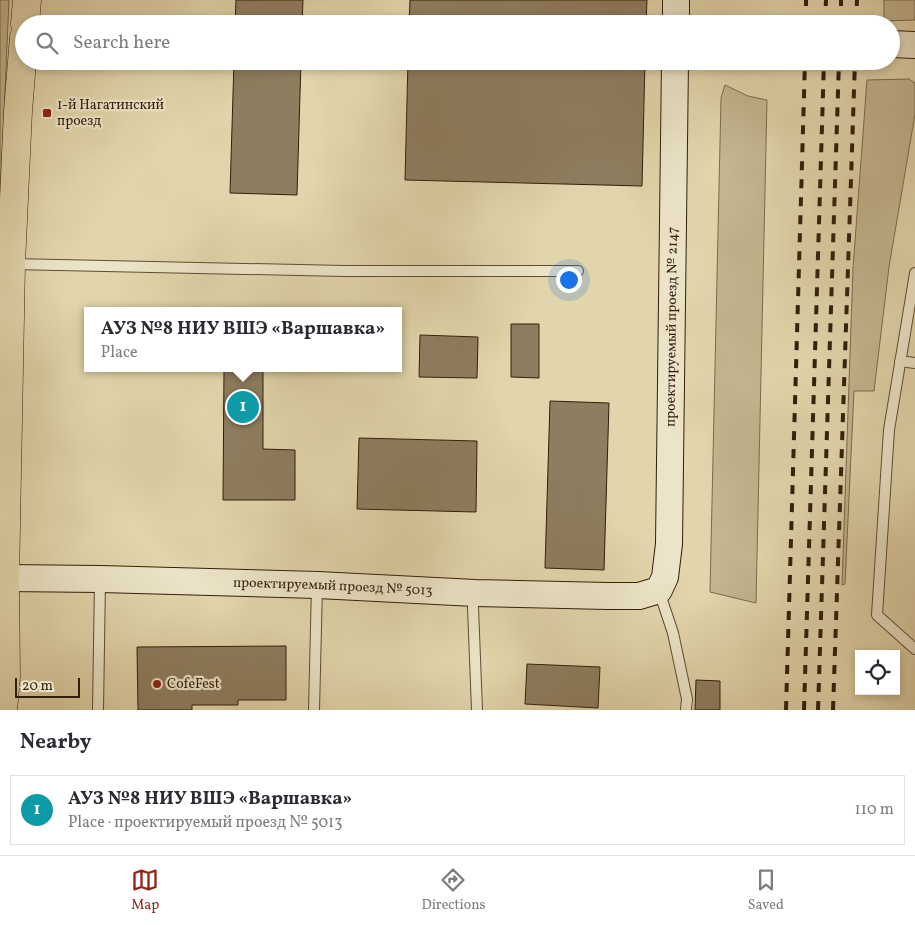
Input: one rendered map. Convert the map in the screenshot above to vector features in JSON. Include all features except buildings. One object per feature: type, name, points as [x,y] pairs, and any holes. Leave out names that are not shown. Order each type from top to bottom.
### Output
[{"type":"main road","points":[[26,15],[27,0]]},
{"type":"main road","points":[[3,710],[6,677],[5,578],[11,264],[21,70]]},
{"type":"street","points":[[676,0],[676,15]]},
{"type":"street","points":[[900,44],[915,44]]},
{"type":"street","name":"проектируемый проезд № 2147","points":[[659,590],[665,577],[669,544],[675,70]]},
{"type":"street","name":"проектируемый проезд № 5013","points":[[5,578],[318,585],[475,593],[639,596],[659,590]]},
{"type":"lane","points":[[11,264],[344,271],[578,271]]},
{"type":"lane","points":[[915,273],[889,430],[877,615],[915,649]]},
{"type":"lane","points":[[900,361],[915,363]]},
{"type":"lane","points":[[98,710],[100,579]]},
{"type":"lane","points":[[314,710],[318,585]]},
{"type":"lane","points":[[659,590],[673,633],[687,699],[686,710]]},
{"type":"lane","points":[[475,593],[473,607],[477,710]]},
{"type":"shaded area","points":[[0,0],[9,0],[0,206]]},
{"type":"shaded area","points":[[884,0],[915,0],[915,20],[900,20],[900,15],[884,15]]},
{"type":"shaded area","points":[[909,79],[915,83],[915,114],[889,267],[874,391],[854,391],[845,584],[842,585],[853,268],[867,80]]},
{"type":"shaded area","points":[[725,85],[748,96],[767,100],[756,603],[710,592],[721,98]]},
{"type":"railway","points":[[806,0],[806,15]]},
{"type":"railway","points":[[825,15],[826,0]]},
{"type":"railway","points":[[841,0],[841,15]]},
{"type":"railway","points":[[856,15],[857,0]]},
{"type":"railway","points":[[786,710],[805,70]]},
{"type":"railway","points":[[804,710],[824,70]]},
{"type":"railway","points":[[818,710],[839,70]]},
{"type":"railway","points":[[833,710],[855,70]]},
{"type":"place","name":"1-й Нагатинский проезд","points":[[47,113]]},
{"type":"place","name":"АУЗ №8 НИУ ВШЭ «Варшавка»","points":[[243,407]]},
{"type":"place","name":"CofeFest","points":[[157,684]]}]
